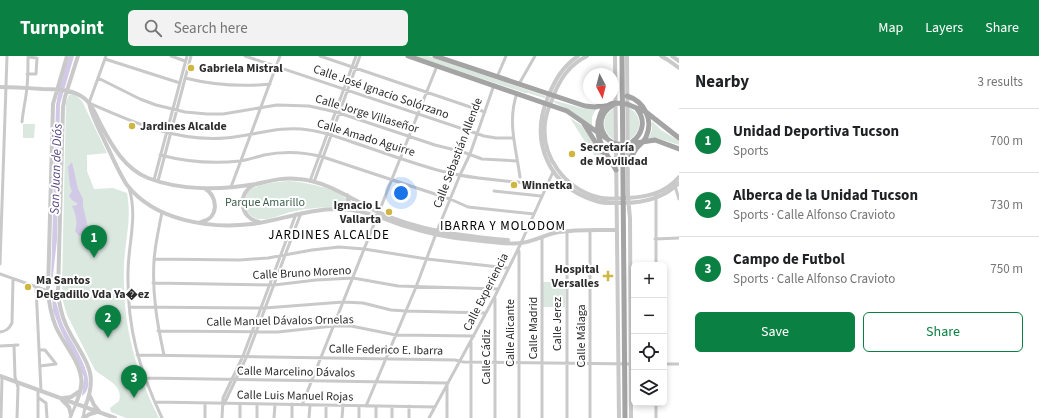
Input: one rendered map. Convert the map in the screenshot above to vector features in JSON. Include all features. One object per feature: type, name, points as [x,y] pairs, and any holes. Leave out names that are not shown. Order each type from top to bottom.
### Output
[{"type":"main road","points":[[408,56],[568,111],[615,144],[654,140],[679,148]]},
{"type":"main road","points":[[622,56],[626,201],[627,364],[625,418]]},
{"type":"main road","points":[[439,57],[585,106],[595,107],[610,104]]},
{"type":"main road","points":[[627,96],[640,102],[646,112],[649,127],[647,135],[627,162]]},
{"type":"main road","points":[[619,103],[624,103],[646,112],[679,138]]},
{"type":"main road","points":[[607,138],[602,130],[601,121],[607,108],[613,104]]},
{"type":"main road","points":[[604,105],[598,117],[598,133],[600,143],[616,170]]},
{"type":"main road","points":[[625,144],[635,140],[641,132],[642,118],[636,109]]},
{"type":"main road","points":[[581,120],[601,151],[608,155]]},
{"type":"street","points":[[0,264],[7,56]]},
{"type":"street","points":[[67,56],[53,104],[48,291],[52,317],[56,328],[78,366],[81,376],[82,384],[71,416]]},
{"type":"street","points":[[78,56],[66,90],[63,108],[58,292],[59,304],[64,320],[88,364],[91,374],[92,388],[83,418]]},
{"type":"street","points":[[171,56],[186,61]]},
{"type":"street","points":[[156,180],[187,56]]},
{"type":"street","points":[[174,110],[191,56]]},
{"type":"street","name":"Calle José Ignacio Solórzano","points":[[245,56],[477,134],[490,137],[513,138]]},
{"type":"street","points":[[231,187],[280,56]]},
{"type":"street","points":[[320,56],[427,91],[485,112]]},
{"type":"street","points":[[312,181],[346,90],[356,56]]},
{"type":"street","points":[[354,67],[360,56]]},
{"type":"street","points":[[497,77],[506,56]]},
{"type":"street","points":[[519,84],[535,56]]},
{"type":"street","points":[[578,56],[558,75],[541,122],[541,138],[545,156],[553,172],[579,195],[597,202],[641,202],[656,196],[679,183]]},
{"type":"street","points":[[551,95],[564,74],[587,56]]},
{"type":"street","points":[[615,56],[615,68]]},
{"type":"street","points":[[624,103],[627,96],[627,56]]},
{"type":"street","points":[[661,56],[679,68]]},
{"type":"street","points":[[673,56],[679,61]]},
{"type":"street","points":[[22,122],[23,106],[27,88],[28,57],[37,58],[36,74],[28,74]]},
{"type":"street","points":[[162,418],[137,355],[129,308],[128,272],[134,219],[132,198],[127,184],[90,109],[89,102],[105,57],[180,83]]},
{"type":"street","points":[[302,405],[437,66]]},
{"type":"street","name":"Calle Jorge Villaseñor","points":[[98,78],[140,99],[174,110],[214,114],[232,113],[284,104],[323,108],[482,159],[517,161]]},
{"type":"street","points":[[181,78],[218,85],[251,86],[270,84]]},
{"type":"street","name":"Calle Sebastián Allende","points":[[366,406],[406,312],[436,232],[470,154],[494,85]]},
{"type":"street","points":[[0,87],[57,89],[78,94],[89,102],[95,109],[100,123],[112,144],[129,166],[140,174],[176,185],[203,188],[256,184],[285,178],[312,181],[346,195],[378,214],[405,226],[472,240],[523,242],[542,238],[553,233],[566,231],[616,230]]},
{"type":"street","points":[[517,93],[513,110],[512,128],[520,177]]},
{"type":"street","name":"Calle Amado Aguirre","points":[[89,102],[127,120],[168,133],[188,137],[236,137],[289,128],[309,130],[329,134],[460,176],[546,185]]},
{"type":"street","points":[[548,104],[545,123],[545,137],[549,153],[556,168],[575,188],[598,197],[616,201]]},
{"type":"street","points":[[615,104],[616,230],[631,418]]},
{"type":"street","points":[[112,144],[112,156]]},
{"type":"street","points":[[625,144],[627,162],[626,201]]},
{"type":"street","points":[[162,156],[201,162],[241,161],[280,153],[298,153],[321,157],[450,199],[468,207],[534,214]]},
{"type":"street","name":"Calle Experiencia","points":[[429,418],[523,242],[546,185],[553,172]]},
{"type":"street","points":[[674,185],[679,177]]},
{"type":"street","points":[[127,184],[144,201],[162,212],[197,222],[225,226],[261,223],[301,213],[347,208],[349,198],[346,195]]},
{"type":"street","points":[[256,184],[245,191],[242,198],[242,206],[244,212],[250,218],[261,223]]},
{"type":"street","points":[[674,185],[679,199]]},
{"type":"street","points":[[197,222],[207,220],[213,214],[215,208],[213,196],[208,190],[203,188]]},
{"type":"street","points":[[494,190],[542,196]]},
{"type":"street","points":[[656,196],[656,262]]},
{"type":"street","points":[[341,209],[378,214]]},
{"type":"street","points":[[162,212],[154,259],[153,283],[154,307],[164,355]]},
{"type":"street","points":[[245,356],[261,308],[286,254],[301,213]]},
{"type":"street","points":[[222,418],[223,404],[266,308],[272,285],[296,214]]},
{"type":"street","name":"Calle Málaga","points":[[590,230],[590,418]]},
{"type":"street","name":"Calle Jerez","points":[[566,231],[567,418]]},
{"type":"street","name":"Calle Madrid","points":[[542,238],[542,418]]},
{"type":"street","points":[[656,239],[679,238]]},
{"type":"street","points":[[154,259],[240,260],[339,247],[364,249],[426,260],[508,268]]},
{"type":"street","name":"Calle Alicante","points":[[518,249],[518,418]]},
{"type":"street","points":[[0,274],[48,291],[58,292]]},
{"type":"street","name":"Calle Bruno Moreno","points":[[153,283],[272,285],[353,278],[398,286],[498,289]]},
{"type":"street","points":[[0,332],[10,328],[12,323],[13,279]]},
{"type":"street","points":[[36,287],[40,366],[40,390],[39,398],[37,400],[38,418]]},
{"type":"street","name":"Calle Cádiz","points":[[495,296],[495,418]]},
{"type":"street","points":[[129,308],[266,308],[343,302],[406,312],[486,313]]},
{"type":"street","name":"Calle Manuel Dávalos Ornelas","points":[[158,331],[278,332],[333,326],[351,326],[396,335],[474,336]]},
{"type":"street","points":[[471,341],[471,418]]},
{"type":"street","points":[[14,345],[17,382],[17,418]]},
{"type":"street","points":[[0,346],[18,345]]},
{"type":"street","points":[[39,350],[45,350],[56,364],[40,366]]},
{"type":"street","name":"Calle Federico E. Ibarra","points":[[137,355],[386,358],[471,362],[627,364]]},
{"type":"street","points":[[619,418],[627,364]]},
{"type":"street","points":[[667,364],[679,364]]},
{"type":"street","points":[[1,418],[1,376],[115,418]]},
{"type":"street","name":"Calle Marcelino Dávalos","points":[[145,378],[447,383]]},
{"type":"street","points":[[447,383],[447,418]]},
{"type":"street","points":[[59,398],[71,397],[80,391]]},
{"type":"street","points":[[90,396],[94,405],[101,413]]},
{"type":"street","points":[[39,398],[46,403],[47,418]]},
{"type":"street","points":[[59,398],[67,405],[71,416]]},
{"type":"street","name":"Calle Luis Manuel Rojas","points":[[155,402],[435,407]]},
{"type":"street","points":[[205,403],[205,418]]},
{"type":"street","points":[[240,404],[240,418]]},
{"type":"street","points":[[257,404],[257,418]]},
{"type":"street","points":[[274,418],[275,404]]},
{"type":"street","points":[[292,404],[292,418]]},
{"type":"street","points":[[310,405],[310,418]]},
{"type":"street","points":[[326,405],[326,418]]},
{"type":"street","points":[[342,418],[343,405]]},
{"type":"street","points":[[359,406],[359,418]]},
{"type":"street","points":[[376,406],[376,418]]},
{"type":"street","points":[[392,406],[392,418]]},
{"type":"street","points":[[409,406],[409,418]]},
{"type":"street","points":[[656,406],[656,418]]},
{"type":"street","points":[[83,418],[90,414],[101,413]]},
{"type":"green space","points":[[414,56],[428,56],[546,97],[544,98],[525,93]]},
{"type":"green space","points":[[72,94],[82,101],[107,153],[87,155],[87,171],[94,189],[113,188],[127,193],[129,221],[124,265],[125,306],[131,344],[136,363],[150,400],[159,418],[126,418],[111,412],[110,408],[119,401],[119,391],[113,383],[95,370],[67,315],[63,301],[62,284],[66,102],[69,95]]},
{"type":"green space","points":[[553,100],[585,109],[596,109],[592,117],[592,126],[570,110],[553,102]]},
{"type":"green space","points":[[614,108],[614,140],[607,132],[604,124],[607,115]]},
{"type":"green space","points":[[629,108],[637,115],[639,124],[636,133],[629,140]]},
{"type":"green space","points":[[570,118],[581,125],[608,161],[610,166],[593,154],[591,147],[587,145]]},
{"type":"green space","points":[[652,121],[661,130],[679,141],[679,145],[657,138],[648,139],[652,130]]},
{"type":"green space","points":[[23,124],[35,124],[34,138],[23,138]]},
{"type":"green space","name":"Parque Amarillo","points":[[289,181],[311,184],[336,192],[347,200],[347,203],[341,207],[303,210],[265,219],[255,218],[247,212],[245,207],[246,197],[248,192],[253,188],[275,182]]},
{"type":"green space","points":[[543,282],[565,282],[565,307],[543,307]]},
{"type":"water","name":"San Juan de Diós","points":[[69,56],[74,56],[60,104],[57,240],[52,284],[56,105],[60,84]]},
{"type":"water","points":[[72,162],[78,189],[83,199],[87,223],[86,225],[88,225],[89,230],[87,236],[90,238],[89,243],[84,244],[83,237],[78,235],[75,231],[76,218],[72,206],[77,205],[77,203],[69,196],[72,191],[68,167]]},
{"type":"water","points":[[53,296],[63,325],[86,371],[88,381],[87,390],[82,396],[84,377],[60,329],[53,311]]},
{"type":"place","name":"Gabriela Mistral","points":[[191,68]]},
{"type":"place","name":"Jardines Alcalde","points":[[132,126]]},
{"type":"place","name":"Secretaría de Movilidad","points":[[572,154]]},
{"type":"place","name":"Winnetka","points":[[514,185]]},
{"type":"place","name":"Ignacio L Vallarta","points":[[389,212]]},
{"type":"place","name":"Unidad Deportiva Tucson","points":[[94,258]]},
{"type":"place","name":"Hospital Versalles","points":[[608,276]]},
{"type":"place","name":"Ma Santos Delgadillo Vda Ya�ez","points":[[28,287]]},
{"type":"place","name":"Alberca de la Unidad Tucson","points":[[108,338]]},
{"type":"place","name":"Campo de Futbol","points":[[134,398]]},
{"type":"district","name":"IBARRA Y MOLODOM","points":[[503,226]]},
{"type":"district","name":"JARDINES ALCALDE","points":[[329,235]]}]
